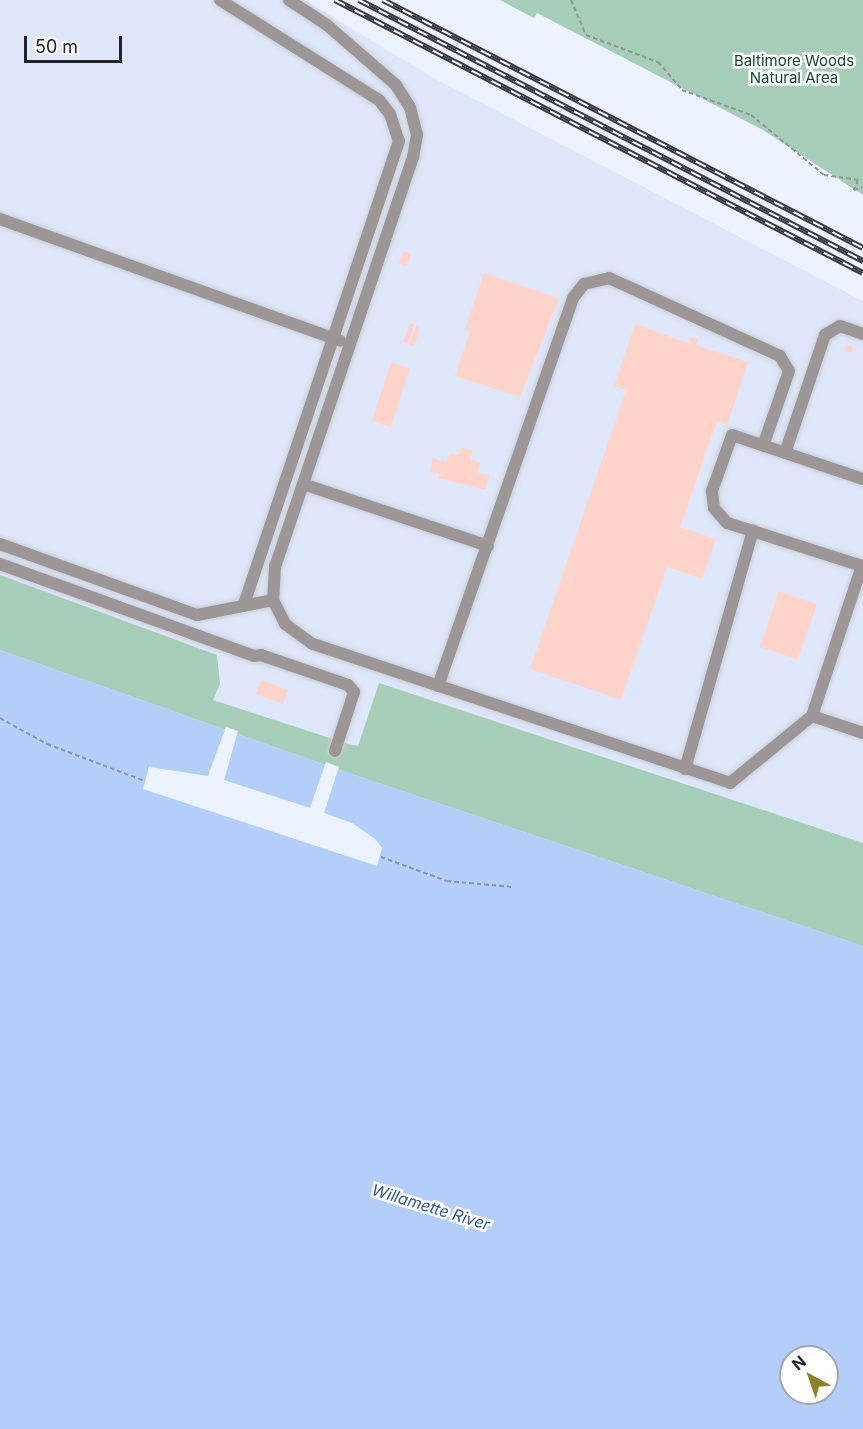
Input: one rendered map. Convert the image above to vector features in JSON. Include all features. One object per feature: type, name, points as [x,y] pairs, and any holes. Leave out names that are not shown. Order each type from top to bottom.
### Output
[{"type":"lane","points":[[220,0],[379,100],[396,127],[396,157],[243,606]]},
{"type":"lane","points":[[289,0],[327,25],[388,76],[402,92],[414,118],[417,135],[413,157],[275,566],[273,600],[285,624],[302,639],[730,783],[812,716],[862,566],[721,519],[714,508],[712,491],[732,435],[863,480]]},
{"type":"lane","points":[[0,219],[350,344]]},
{"type":"lane","points":[[438,686],[573,298],[591,280],[609,278],[629,285],[780,356],[789,371],[763,446]]},
{"type":"lane","points":[[785,453],[825,335],[840,326],[863,334]]},
{"type":"lane","points":[[303,484],[488,546]]},
{"type":"lane","points":[[685,769],[753,531]]},
{"type":"lane","points":[[0,544],[197,615],[273,600]]},
{"type":"lane","points":[[0,564],[254,656],[261,655],[348,685],[354,692],[335,751]]},
{"type":"lane","points":[[812,716],[863,733]]},
{"type":"path","points":[[571,0],[586,35],[658,62],[682,90],[751,116],[824,175],[858,180],[854,190],[863,187]]},
{"type":"path","points":[[0,718],[47,744],[145,781]]},
{"type":"path","points":[[381,857],[447,880],[512,887]]},
{"type":"shaded area","points":[[0,0],[304,0],[434,78],[863,301],[863,946],[337,769],[0,650]]},
{"type":"green space","name":"Baltimore Woods Natural Area","points":[[500,0],[863,0],[863,195],[763,130],[537,13],[534,18]]},
{"type":"green space","points":[[0,575],[217,655],[220,684],[213,700],[348,744],[358,746],[379,683],[863,843],[863,946],[337,769],[0,650]]},
{"type":"water","name":"Willamette River","points":[[0,650],[337,769],[863,946],[863,1429],[0,1429]]},
{"type":"pier","points":[[226,727],[238,731],[224,780],[310,808],[326,762],[339,767],[324,813],[352,823],[375,839],[382,848],[377,866],[143,789],[149,767],[208,776]]},
{"type":"building","points":[[403,251],[411,254],[407,266],[398,263]]},
{"type":"building","points":[[484,273],[559,298],[520,397],[455,376],[470,331],[465,329]]},
{"type":"building","points":[[410,323],[414,324],[408,344],[403,342]]},
{"type":"building","points":[[635,324],[688,343],[690,337],[698,339],[696,345],[748,362],[727,425],[717,421],[680,527],[716,539],[702,579],[667,567],[621,700],[530,669],[626,390],[614,386]]},
{"type":"building","points":[[416,325],[420,327],[414,346],[409,345]]},
{"type":"building","points":[[846,344],[853,347],[851,353],[844,351]]},
{"type":"building","points":[[391,362],[410,368],[391,427],[372,421]]},
{"type":"building","points":[[461,447],[473,451],[470,459],[480,462],[477,472],[490,476],[485,490],[438,478],[439,474],[429,471],[433,458],[446,462],[450,453],[459,455]]},
{"type":"building","points":[[779,591],[817,604],[798,660],[760,647]]},
{"type":"building","points":[[261,680],[288,690],[283,704],[256,694]]},
{"type":"railway","points":[[335,0],[863,273]]},
{"type":"railway","points":[[359,0],[863,261]]},
{"type":"railway","points":[[383,0],[863,248]]}]
